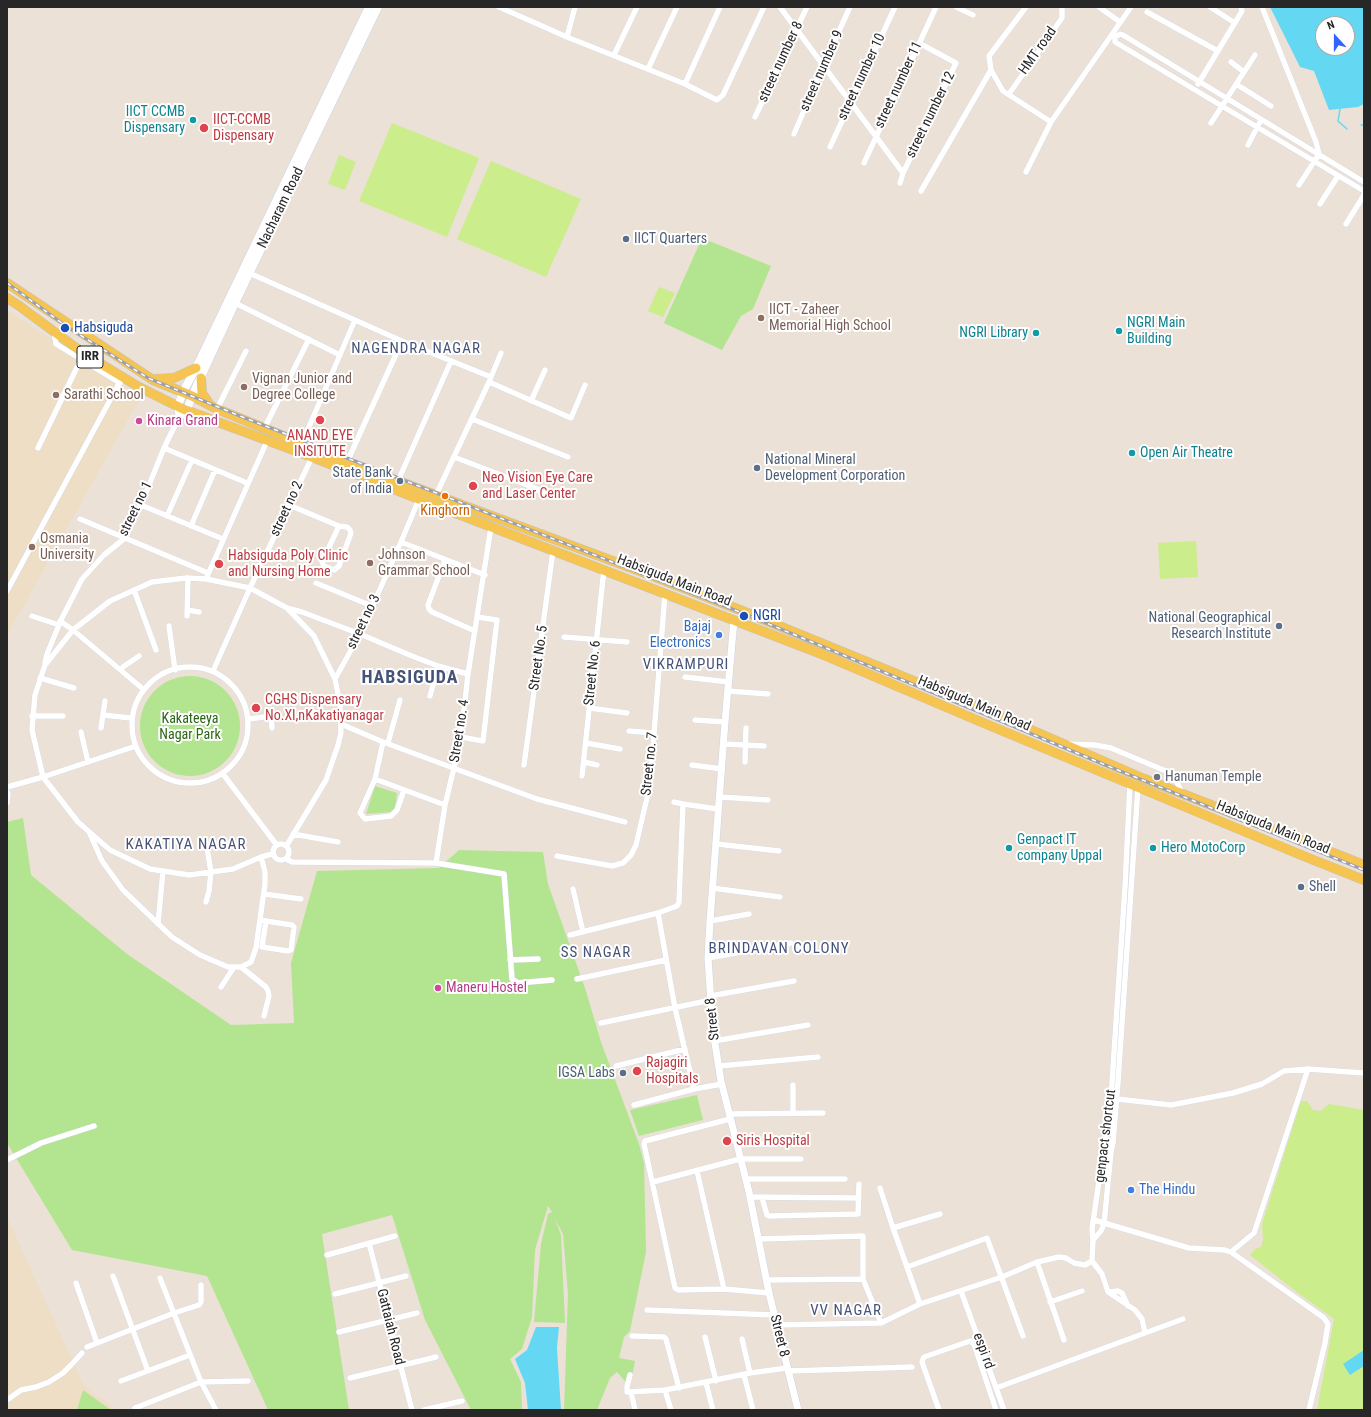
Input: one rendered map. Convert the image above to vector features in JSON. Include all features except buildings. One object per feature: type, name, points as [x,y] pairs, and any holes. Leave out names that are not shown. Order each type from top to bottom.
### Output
[{"type":"main road","name":"Nacharam Road","points":[[178,406],[201,378],[235,304],[246,272],[369,7]]},
{"type":"main road","name":"Nacharam Road","points":[[187,410],[187,394],[196,368],[246,272],[378,7]]},
{"type":"main road","name":"Habsiguda Main Road","points":[[7,283],[153,380],[187,394],[214,408],[347,462],[670,583],[992,713],[1142,778],[1364,865]]},
{"type":"main road","name":"Habsiguda Main Road","points":[[7,298],[121,380],[187,410],[312,457],[440,508],[604,569],[819,653],[1134,786],[1364,880]]},
{"type":"main road","points":[[153,380],[174,378],[196,368]]},
{"type":"main road","points":[[201,378],[202,393],[214,408]]},
{"type":"main road","points":[[178,406],[179,417]]},
{"type":"main road","points":[[179,417],[187,410]]},
{"type":"main road","points":[[440,496],[440,508]]},
{"type":"main road","points":[[986,724],[992,713]]},
{"type":"street","points":[[499,7],[567,37],[685,84],[717,100],[723,95],[764,7]]},
{"type":"street","points":[[567,37],[574,7]]},
{"type":"street","points":[[614,56],[637,7]]},
{"type":"street","points":[[648,69],[677,7]]},
{"type":"street","points":[[685,84],[720,7]]},
{"type":"street","points":[[780,7],[903,173]]},
{"type":"street","name":"street number 8","points":[[756,117],[807,7]]},
{"type":"street","name":"street number 9","points":[[794,134],[850,7]]},
{"type":"street","name":"street number 10","points":[[830,147],[896,7]]},
{"type":"street","name":"street number 11","points":[[864,163],[936,7]]},
{"type":"street","points":[[956,7],[973,15]]},
{"type":"street","points":[[1026,7],[989,56],[991,70],[1003,91],[1051,122]]},
{"type":"street","name":"HMT road","points":[[1009,94],[1062,18],[1062,7]]},
{"type":"street","points":[[1099,7],[1120,22]]},
{"type":"street","points":[[1026,172],[1051,122],[1131,7]]},
{"type":"street","points":[[1210,7],[1235,23]]},
{"type":"street","points":[[1195,89],[1242,11],[1241,7]]},
{"type":"street","points":[[1262,7],[1311,127],[1319,154]]},
{"type":"street","points":[[1147,12],[1218,51]]},
{"type":"street","points":[[1364,182],[1146,49],[1120,34],[1115,37],[1115,42],[1364,191]]},
{"type":"street","name":"street number 12","points":[[900,183],[903,173],[956,63],[919,43]]},
{"type":"street","points":[[1141,57],[1146,49]]},
{"type":"street","points":[[1211,123],[1255,55]]},
{"type":"street","points":[[1231,62],[1244,72]]},
{"type":"street","name":"street number 12","points":[[921,191],[991,70]]},
{"type":"street","points":[[1236,84],[1271,106]]},
{"type":"street","points":[[1248,145],[1261,120]]},
{"type":"street","points":[[1299,185],[1313,161],[1319,154]]},
{"type":"street","points":[[1320,204],[1338,176]]},
{"type":"street","points":[[1346,224],[1364,195]]},
{"type":"street","points":[[246,272],[451,361],[532,401],[571,418],[585,385]]},
{"type":"street","points":[[235,304],[340,355]]},
{"type":"street","points":[[302,444],[355,320]]},
{"type":"street","points":[[7,591],[121,380],[56,344],[54,331]]},
{"type":"street","points":[[264,429],[309,339]]},
{"type":"street","points":[[347,462],[402,341]]},
{"type":"street","points":[[214,408],[246,351]]},
{"type":"street","points":[[440,496],[454,456],[490,380],[501,353]]},
{"type":"street","points":[[38,448],[81,358]]},
{"type":"street","points":[[398,481],[451,361]]},
{"type":"street","points":[[532,401],[546,370]]},
{"type":"street","name":"street no 1","points":[[45,665],[47,654],[59,623],[82,579],[104,555],[124,538],[141,505],[164,448],[179,417]]},
{"type":"street","points":[[472,419],[568,457]]},
{"type":"street","points":[[206,579],[247,483],[267,441]]},
{"type":"street","points":[[164,448],[247,483]]},
{"type":"street","points":[[454,456],[548,493]]},
{"type":"street","name":"street no 2","points":[[213,671],[250,588],[312,457]]},
{"type":"street","points":[[167,516],[192,460]]},
{"type":"street","points":[[191,526],[215,470]]},
{"type":"street","name":"street no 3","points":[[335,679],[360,634],[419,499]]},
{"type":"street","points":[[141,505],[223,540]]},
{"type":"street","points":[[289,505],[350,530],[351,533],[339,566],[334,570],[324,566],[322,562],[339,526]]},
{"type":"street","points":[[80,519],[208,572]]},
{"type":"street","name":"Street no. 4","points":[[436,863],[444,805],[461,737],[474,631],[491,527]]},
{"type":"street","points":[[401,542],[484,575]]},
{"type":"street","name":"Street No. 5","points":[[524,765],[554,551]]},
{"type":"street","points":[[445,560],[428,604],[429,609],[432,612],[474,631]]},
{"type":"street","name":"Street No. 6","points":[[582,776],[604,569]]},
{"type":"street","points":[[188,578],[187,613],[199,612]]},
{"type":"street","points":[[272,854],[233,869],[211,872],[189,874],[150,869],[110,850],[78,822],[43,778],[32,730],[35,695],[45,665],[73,630],[110,601],[152,582],[188,578],[206,579],[250,588],[286,608],[302,612],[360,634],[438,666],[468,674]]},
{"type":"street","points":[[316,583],[372,606]]},
{"type":"street","points":[[134,590],[156,650]]},
{"type":"street","name":"Street no. 7","points":[[557,856],[612,866],[623,863],[631,855],[636,845],[650,785],[664,593]]},
{"type":"street","points":[[286,608],[314,636],[335,679],[340,704],[341,724],[338,744],[326,780],[286,845]]},
{"type":"street","points":[[32,616],[59,623],[73,630],[143,689]]},
{"type":"street","points":[[461,737],[484,741],[497,620],[477,617]]},
{"type":"street","name":"Street 8","points":[[734,620],[718,809],[717,844],[712,888],[708,958],[710,998],[714,1041],[722,1084],[750,1197],[767,1280],[768,1293],[798,1410]]},
{"type":"street","points":[[169,626],[175,670]]},
{"type":"street","points":[[564,637],[627,642]]},
{"type":"street","points":[[120,669],[139,656]]},
{"type":"street","points":[[190,666],[213,671],[233,684],[240,693],[249,719],[247,740],[243,751],[223,774],[196,784],[166,780],[150,769],[133,746],[131,718],[138,696],[152,680],[164,672],[175,670],[190,666]]},
{"type":"street","points":[[430,696],[438,666]]},
{"type":"street","points":[[685,677],[729,682]]},
{"type":"street","points":[[40,678],[74,688]]},
{"type":"street","points":[[728,691],[768,694]]},
{"type":"street","points":[[400,700],[375,778],[360,813],[364,819],[391,816],[398,810],[404,790]]},
{"type":"street","points":[[101,728],[105,701]]},
{"type":"street","points":[[590,708],[627,713]]},
{"type":"street","points":[[103,715],[131,718]]},
{"type":"street","points":[[32,716],[63,716]]},
{"type":"street","points":[[249,719],[271,716],[272,728]]},
{"type":"street","points":[[695,720],[725,722]]},
{"type":"street","points":[[341,724],[537,799],[625,822]]},
{"type":"street","points":[[745,762],[746,728]]},
{"type":"street","points":[[629,731],[654,732]]},
{"type":"street","points":[[82,732],[88,762]]},
{"type":"street","points":[[586,743],[620,749]]},
{"type":"street","points":[[724,744],[764,746]]},
{"type":"street","points":[[1064,744],[1095,745],[1111,748],[1155,766],[1173,774],[1182,793]]},
{"type":"street","points":[[7,787],[43,778],[133,746]]},
{"type":"street","points":[[584,762],[597,765]]},
{"type":"street","points":[[692,765],[722,769]]},
{"type":"street","points":[[223,774],[276,844]]},
{"type":"street","points":[[375,778],[444,805]]},
{"type":"street","points":[[1093,1240],[1104,1224],[1117,1099],[1117,1055],[1134,786]]},
{"type":"street","points":[[7,791],[7,803]]},
{"type":"street","points":[[720,797],[768,800]]},
{"type":"street","points":[[674,802],[718,809]]},
{"type":"street","points":[[570,935],[658,913],[677,906],[683,804]]},
{"type":"street","points":[[90,832],[102,861],[123,890],[172,937],[200,955],[228,967],[242,967],[251,962],[263,921]]},
{"type":"street","points":[[293,834],[338,842]]},
{"type":"street","points":[[206,842],[211,872],[210,890],[206,902]]},
{"type":"street","points":[[276,844],[280,843],[286,845],[289,852],[286,859]]},
{"type":"street","points":[[272,854],[276,844]]},
{"type":"street","points":[[717,844],[779,851]]},
{"type":"street","points":[[272,854],[278,860],[286,859],[292,862],[436,863],[504,874],[511,976],[514,981],[518,983],[552,980]]},
{"type":"street","points":[[261,857],[266,872],[264,894],[262,946],[288,951],[291,950],[294,927],[263,921]]},
{"type":"street","points":[[158,924],[163,871]]},
{"type":"street","points":[[712,888],[780,897]]},
{"type":"street","points":[[573,889],[583,932]]},
{"type":"street","points":[[264,894],[301,899]]},
{"type":"street","points":[[658,913],[675,1008],[694,1090]]},
{"type":"street","points":[[710,921],[749,914]]},
{"type":"street","points":[[708,958],[791,943]]},
{"type":"street","points":[[510,960],[538,959]]},
{"type":"street","points":[[577,979],[666,960]]},
{"type":"street","points":[[221,987],[234,967]]},
{"type":"street","points":[[242,967],[266,987],[268,991],[269,996],[264,1016]]},
{"type":"street","points":[[601,1023],[675,1008],[710,998],[794,981]]},
{"type":"street","points":[[714,1041],[808,1025]]},
{"type":"street","points":[[616,1066],[685,1049]]},
{"type":"street","name":"genpact shortcut","points":[[1092,1260],[1092,1229],[1117,1055]]},
{"type":"street","points":[[719,1066],[818,1057]]},
{"type":"street","points":[[1117,1099],[1171,1106],[1233,1093],[1262,1084],[1284,1071],[1308,1069],[1364,1073]]},
{"type":"street","points":[[1231,1252],[1254,1234],[1308,1069]]},
{"type":"street","points":[[634,1105],[722,1084]]},
{"type":"street","points":[[793,1085],[793,1113]]},
{"type":"street","points":[[768,1293],[724,1290],[678,1290],[675,1288],[644,1144],[645,1141],[730,1117],[793,1113],[823,1113]]},
{"type":"street","points":[[7,1160],[41,1143],[94,1126]]},
{"type":"street","points":[[736,1145],[782,1143]]},
{"type":"street","points":[[652,1182],[740,1159],[801,1159]]},
{"type":"street","points":[[697,1171],[724,1290]]},
{"type":"street","points":[[746,1179],[845,1179]]},
{"type":"street","points":[[762,1198],[766,1215],[769,1216],[858,1214],[859,1184]]},
{"type":"street","points":[[880,1188],[920,1304]]},
{"type":"street","points":[[750,1197],[859,1198]]},
{"type":"street","points":[[893,1228],[940,1214]]},
{"type":"street","points":[[1094,1220],[1189,1248],[1225,1250],[1231,1252],[1324,1318],[1328,1324],[1325,1343],[1309,1410]]},
{"type":"street","points":[[327,1255],[395,1236]]},
{"type":"street","points":[[759,1239],[863,1236],[863,1279],[880,1323]]},
{"type":"street","points":[[907,1267],[987,1238],[1023,1336]]},
{"type":"street","name":"Gattaiah Road","points":[[369,1243],[412,1410]]},
{"type":"street","points":[[776,1325],[880,1323],[920,1304],[1002,1277],[1037,1262],[1059,1257],[1066,1258],[1074,1263],[1085,1264],[1092,1260],[1102,1274],[1108,1292],[1135,1310],[1142,1318],[1145,1333]]},
{"type":"street","points":[[1037,1262],[1064,1340]]},
{"type":"street","points":[[113,1276],[148,1371]]},
{"type":"street","points":[[335,1294],[406,1276]]},
{"type":"street","points":[[160,1278],[190,1355],[216,1410]]},
{"type":"street","points":[[767,1280],[863,1279]]},
{"type":"street","points":[[76,1283],[97,1343]]},
{"type":"street","points":[[87,1347],[200,1304],[201,1285]]},
{"type":"street","name":"espi rd","points":[[961,1291],[1004,1410]]},
{"type":"street","points":[[1050,1302],[1082,1291]]},
{"type":"street","points":[[647,1310],[774,1315]]},
{"type":"street","points":[[339,1332],[417,1313]]},
{"type":"street","points":[[996,1388],[1183,1318]]},
{"type":"street","points":[[632,1336],[664,1337],[666,1339],[679,1388]]},
{"type":"street","points":[[705,1338],[716,1381]]},
{"type":"street","points":[[742,1339],[750,1374]]},
{"type":"street","points":[[939,1410],[922,1362],[923,1359],[924,1357],[970,1341],[974,1344],[996,1408],[1002,1404]]},
{"type":"street","points":[[7,1400],[22,1390],[36,1387],[58,1376],[71,1366],[82,1353]]},
{"type":"street","points":[[121,1381],[190,1355]]},
{"type":"street","points":[[350,1378],[436,1357]]},
{"type":"street","points":[[630,1375],[626,1391],[631,1392],[679,1388],[744,1375],[788,1369],[912,1367]]},
{"type":"street","points":[[744,1375],[753,1410]]},
{"type":"street","points":[[136,1408],[202,1382],[248,1381]]},
{"type":"street","points":[[706,1383],[713,1410]]},
{"type":"street","points":[[665,1390],[670,1410]]},
{"type":"street","points":[[631,1392],[635,1410]]},
{"type":"street","points":[[992,1398],[999,1396]]},
{"type":"street","points":[[424,1410],[462,1401]]},
{"type":"shaded area","name":"Osmania University","points":[[7,310],[140,398],[7,635]]},
{"type":"shaded area","points":[[7,1217],[84,1386],[117,1410],[7,1410]]},
{"type":"green space","points":[[392,123],[479,158],[447,237],[359,201]]},
{"type":"green space","points":[[339,155],[356,162],[345,190],[328,184]]},
{"type":"green space","points":[[491,161],[581,199],[546,277],[457,239]]},
{"type":"green space","points":[[702,238],[771,266],[753,309],[741,316],[722,350],[664,323]]},
{"type":"green space","points":[[659,287],[675,293],[663,317],[648,311]]},
{"type":"green space","points":[[1196,541],[1198,577],[1160,579],[1158,543]]},
{"type":"green space","name":"Kakateeya Nagar Park","points":[[190,676],[209,680],[225,691],[236,707],[240,726],[236,745],[225,761],[209,772],[190,776],[171,772],[155,761],[144,745],[140,726],[144,707],[155,691],[171,680]]},
{"type":"green space","points":[[375,786],[397,793],[395,809],[391,812],[366,814]]},
{"type":"green space","points":[[23,818],[31,875],[127,954],[231,1025],[294,1023],[291,963],[317,871],[439,868],[459,850],[543,852],[548,884],[586,991],[601,1042],[639,1144],[644,1163],[646,1252],[630,1331],[624,1337],[619,1358],[635,1361],[630,1387],[617,1372],[610,1378],[597,1410],[564,1410],[568,1294],[563,1234],[555,1219],[561,1235],[565,1323],[534,1322],[541,1244],[548,1214],[552,1212],[548,1206],[535,1250],[532,1317],[522,1349],[510,1359],[521,1382],[522,1410],[471,1410],[425,1320],[392,1215],[322,1234],[349,1410],[268,1410],[207,1276],[72,1250],[7,1143],[7,822]]},
{"type":"green space","points":[[697,1095],[703,1120],[639,1136],[630,1110]]},
{"type":"green space","points":[[1301,1101],[1307,1101],[1313,1110],[1321,1111],[1329,1104],[1364,1110],[1364,1410],[1317,1410],[1334,1319],[1250,1255],[1255,1249],[1261,1247],[1263,1240],[1262,1224]]},
{"type":"green space","points":[[83,1390],[111,1410],[77,1410]]},
{"type":"water","points":[[1270,7],[1364,7],[1364,104],[1358,107],[1329,110],[1314,71],[1300,67]]},
{"type":"water","points":[[536,1327],[559,1327],[557,1348],[561,1410],[528,1410],[525,1383],[515,1359],[527,1350]]},
{"type":"water","points":[[1364,1350],[1364,1366],[1350,1375],[1343,1364]]},
{"type":"waterway","points":[[1340,109],[1338,121],[1347,129]]},
{"type":"railway","points":[[7,283],[66,326],[148,378],[240,416],[745,614],[1108,766],[1364,870]]},
{"type":"place","name":"IICT CCMB Dispensary","points":[[193,120]]},
{"type":"place","name":"IICT-CCMB Dispensary","points":[[204,128]]},
{"type":"place","name":"IICT Quarters","points":[[626,239]]},
{"type":"place","name":"IICT - Zaheer Memorial High School","points":[[761,318]]},
{"type":"place","name":"Habsiguda","points":[[65,328]]},
{"type":"place","name":"NGRI Main Building","points":[[1119,331]]},
{"type":"place","name":"NGRI Library","points":[[1036,333]]},
{"type":"place","name":"Vignan Junior and Degree College","points":[[244,387]]},
{"type":"place","name":"Sarathi School","points":[[56,395]]},
{"type":"place","name":"ANAND EYE INSITUTE","points":[[320,420]]},
{"type":"place","name":"Kinara Grand","points":[[139,421]]},
{"type":"place","name":"Open Air Theatre","points":[[1132,453]]},
{"type":"place","name":"National Mineral Development Corporation","points":[[757,468]]},
{"type":"place","name":"State Bank of India","points":[[400,481]]},
{"type":"place","name":"Neo Vision Eye Care and Laser Center","points":[[473,486]]},
{"type":"place","name":"Kinghorn","points":[[445,496]]},
{"type":"place","name":"Osmania University","points":[[32,547]]},
{"type":"place","name":"Johnson Grammar School","points":[[370,563]]},
{"type":"place","name":"Habsiguda Poly Clinic and Nursing Home","points":[[219,564]]},
{"type":"place","name":"NGRI","points":[[744,616]]},
{"type":"place","name":"National Geographical Research Institute","points":[[1279,626]]},
{"type":"place","name":"Bajaj Electronics","points":[[719,635]]},
{"type":"place","name":"CGHS Dispensary No.XI,nKakatiyanagar","points":[[256,708]]},
{"type":"place","name":"Hanuman Temple","points":[[1157,777]]},
{"type":"place","name":"Genpact IT company Uppal","points":[[1009,848]]},
{"type":"place","name":"Hero MotoCorp","points":[[1153,848]]},
{"type":"place","name":"Shell","points":[[1301,887]]},
{"type":"place","name":"Maneru Hostel","points":[[438,988]]},
{"type":"place","name":"Rajagiri Hospitals","points":[[637,1071]]},
{"type":"place","name":"IGSA Labs","points":[[623,1073]]},
{"type":"place","name":"Siris Hospital","points":[[727,1141]]},
{"type":"place","name":"The Hindu","points":[[1131,1190]]},
{"type":"district","name":"NAGENDRA NAGAR","points":[[416,349]]},
{"type":"district","name":"VIKRAMPURI","points":[[686,665]]},
{"type":"district","name":"HABSIGUDA","points":[[410,678]]},
{"type":"district","name":"KAKATIYA NAGAR","points":[[186,845]]},
{"type":"district","name":"BRINDAVAN COLONY","points":[[779,949]]},
{"type":"district","name":"SS NAGAR","points":[[596,953]]},
{"type":"district","name":"VV NAGAR","points":[[846,1311]]}]
